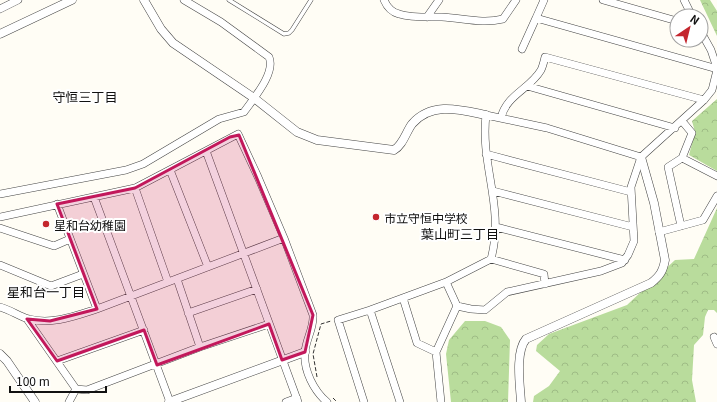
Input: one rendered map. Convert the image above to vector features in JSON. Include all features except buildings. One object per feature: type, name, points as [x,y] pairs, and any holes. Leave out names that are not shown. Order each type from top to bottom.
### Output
[{"type":"street","points":[[0,8],[18,0]]},
{"type":"street","points":[[0,34],[72,0]]},
{"type":"street","points":[[144,0],[161,29],[173,43],[254,98],[305,136],[317,140],[391,150],[397,148],[412,124],[424,114],[434,110],[450,108],[547,128],[641,157]]},
{"type":"street","points":[[0,194],[126,170],[142,164],[219,119],[244,112],[269,74],[271,61],[269,57],[221,22],[184,0]]},
{"type":"street","points":[[384,0],[388,8],[399,14],[492,21],[503,19],[516,0]]},
{"type":"street","points":[[427,17],[439,0]]},
{"type":"street","points":[[522,49],[544,0]]},
{"type":"street","points":[[603,0],[669,19]]},
{"type":"street","points":[[536,18],[717,69]]},
{"type":"street","points":[[456,306],[471,310],[485,310],[507,292],[611,268],[625,260],[634,241],[631,192],[641,157],[675,128],[704,100],[712,90],[717,69],[709,46]]},
{"type":"street","points":[[501,118],[503,109],[508,101],[527,86],[541,70],[545,57],[704,100]]},
{"type":"street","points":[[527,86],[675,128]]},
{"type":"street","points":[[486,115],[484,140],[493,191],[496,227],[491,259]]},
{"type":"street","points":[[681,226],[668,167],[682,158],[692,133],[682,121]]},
{"type":"street","points":[[0,217],[135,188],[236,134],[239,135],[284,238],[313,315],[313,324],[305,352],[312,382],[320,396],[329,399]]},
{"type":"street","points":[[206,151],[298,400],[286,402]]},
{"type":"street","points":[[486,154],[631,192]]},
{"type":"street","points":[[521,402],[519,358],[523,342],[532,335],[651,283],[659,277],[664,268],[665,260],[654,203],[641,157]]},
{"type":"street","points":[[682,158],[717,176]]},
{"type":"street","points":[[170,170],[208,267]]},
{"type":"street","points":[[135,188],[168,282]]},
{"type":"street","points":[[493,191],[633,227]]},
{"type":"street","points":[[659,232],[703,220],[717,196]]},
{"type":"street","points":[[94,197],[170,402],[305,352]]},
{"type":"street","points":[[57,204],[97,309]]},
{"type":"street","points":[[496,227],[625,260]]},
{"type":"street","points":[[0,228],[54,246],[70,239]]},
{"type":"street","points":[[27,319],[50,321],[97,309],[284,238]]},
{"type":"street","points":[[364,402],[338,320],[446,282],[491,259],[544,274],[545,284]]},
{"type":"street","points":[[0,265],[51,286],[83,274]]},
{"type":"street","points":[[177,279],[200,347]]},
{"type":"street","points":[[441,402],[436,352],[456,306],[446,282]]},
{"type":"street","points":[[188,313],[257,289]]},
{"type":"street","points":[[403,298],[417,343],[436,352]]},
{"type":"street","points":[[0,307],[12,310],[27,319],[76,389]]},
{"type":"street","points":[[370,310],[400,402]]},
{"type":"street","points":[[76,389],[87,390],[200,347],[269,324]]},
{"type":"street","points":[[57,361],[144,330]]},
{"type":"street","points":[[0,354],[36,402]]},
{"type":"street","points":[[69,402],[76,389]]},
{"type":"lane","points":[[232,1],[284,34],[288,34],[311,0]]},
{"type":"path","points":[[318,380],[313,354],[321,324],[338,320]]},
{"type":"path","points":[[329,399],[337,402]]},
{"type":"highlighted area","points":[[239,135],[313,315],[305,352],[282,360],[269,324],[157,365],[144,330],[57,361],[27,319],[50,321],[97,309],[57,204],[135,188],[230,137]]},
{"type":"green space","points":[[700,0],[710,0],[717,11],[717,36],[709,19],[709,8],[704,8]]},
{"type":"green space","points":[[717,99],[717,171],[689,155],[695,132],[692,121]]},
{"type":"green space","points":[[717,208],[717,313],[714,310],[708,310],[705,317],[703,335],[694,345],[692,380],[696,402],[533,402],[534,396],[549,386],[560,371],[536,351],[537,345],[549,334],[627,305],[675,260],[694,259]]},
{"type":"green space","points":[[465,321],[485,321],[501,327],[510,340],[508,402],[451,402],[446,354],[449,340]]},
{"type":"place","name":"市立守恒中学校","points":[[376,217]]},
{"type":"place","name":"星和台幼稚園","points":[[46,224]]},
{"type":"district","name":"守恒三丁目","points":[[85,96]]},
{"type":"district","name":"葉山町三丁目","points":[[460,233]]},
{"type":"district","name":"星和台一丁目","points":[[46,291]]}]
